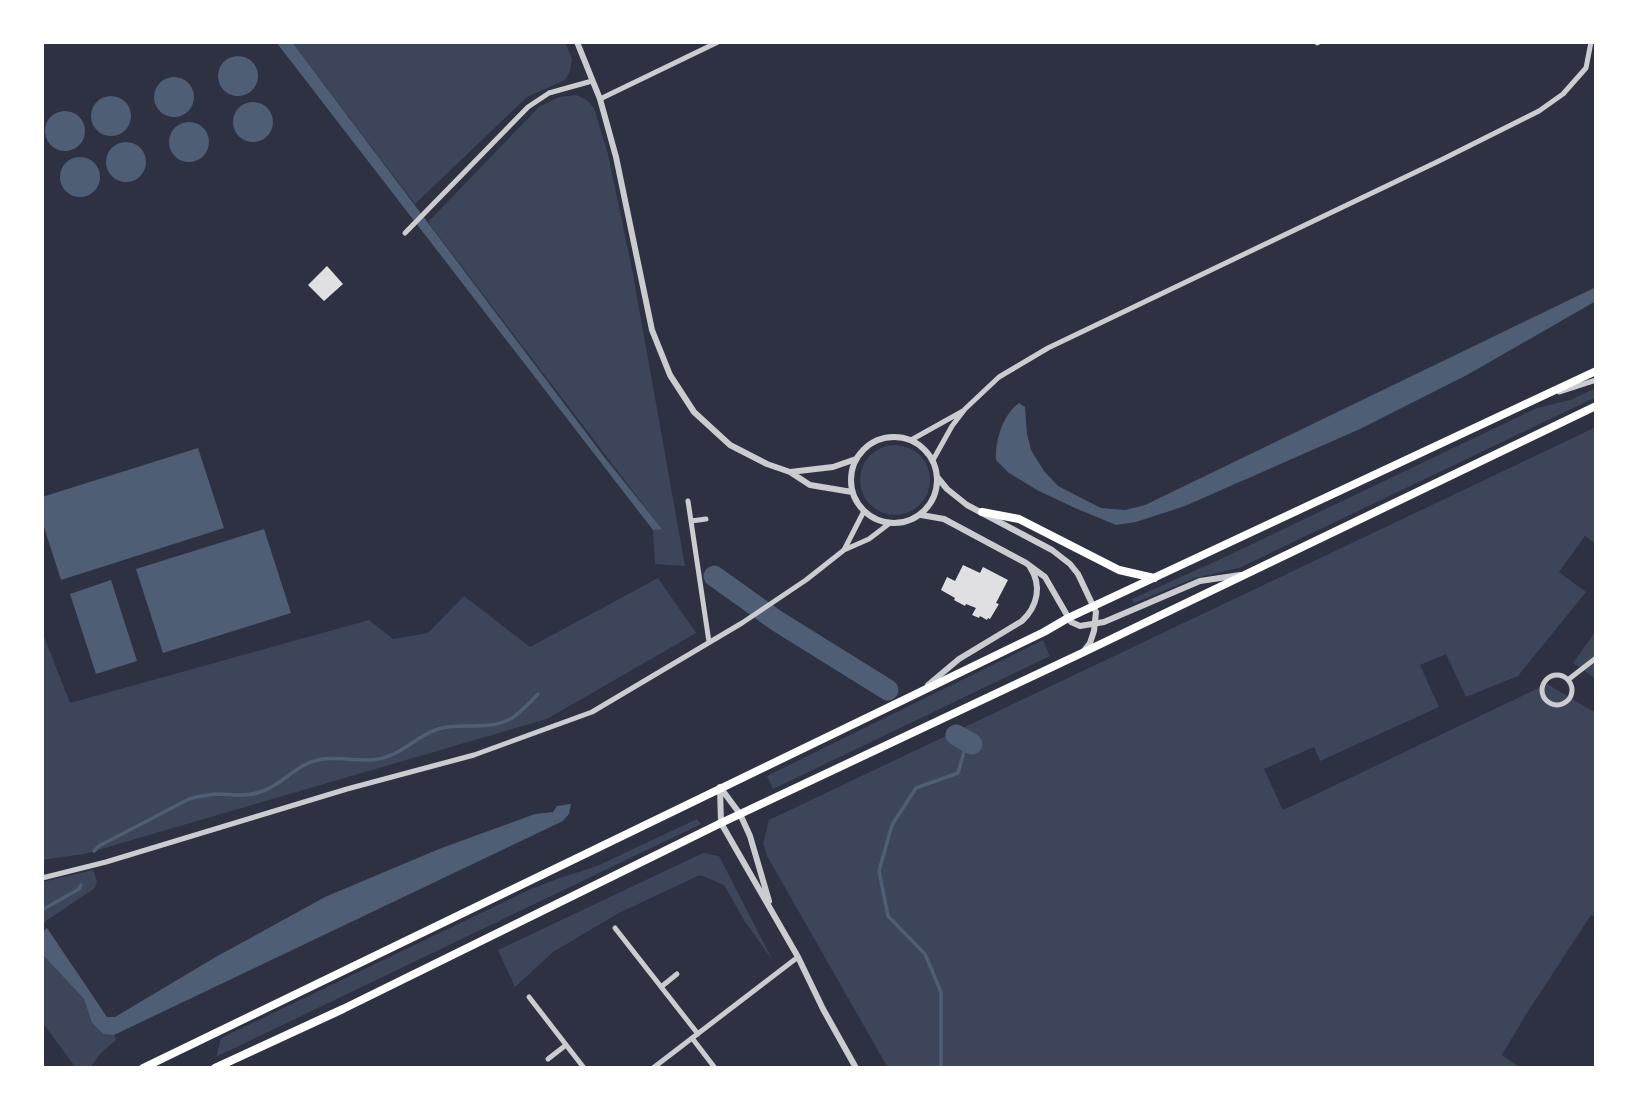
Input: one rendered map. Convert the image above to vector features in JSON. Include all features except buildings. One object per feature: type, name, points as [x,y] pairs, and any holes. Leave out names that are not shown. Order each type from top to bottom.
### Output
[{"type":"highway","points":[[143,1068],[1068,618],[1596,371]]},
{"type":"highway","points":[[215,1068],[368,997],[721,822],[1082,653],[1596,406]]},
{"type":"highway","points":[[982,512],[1019,519],[1119,570],[1154,578]]},
{"type":"street","points":[[577,42],[600,99],[616,158],[652,330],[670,375],[694,412],[730,445],[767,464],[790,472],[810,485],[852,492]]},
{"type":"street","points":[[600,99],[718,42]]},
{"type":"street","points":[[933,460],[965,409],[999,377],[1048,348],[1539,111],[1563,94],[1586,68],[1591,42]]},
{"type":"street","points":[[405,233],[528,107],[549,93],[592,80]]},
{"type":"street","points":[[1533,400],[1596,380]]},
{"type":"street","points":[[911,440],[965,409]]},
{"type":"street","points":[[890,437],[911,440],[923,448],[933,460],[937,478],[936,492],[930,505],[911,520],[890,523],[876,520],[864,511],[852,492],[851,475],[856,459],[862,451],[880,439],[890,437]]},
{"type":"street","points":[[790,472],[833,467],[856,459]]},
{"type":"street","points":[[937,478],[957,498],[1061,556],[1078,573],[1096,612],[1096,624],[1090,643],[1082,653]]},
{"type":"street","points":[[688,501],[709,642]]},
{"type":"street","points":[[844,550],[864,511]]},
{"type":"street","points":[[920,515],[944,520],[1026,563],[1045,577],[1074,625],[1096,624],[1200,581],[1246,574]]},
{"type":"street","points":[[691,521],[706,519]]},
{"type":"street","points":[[42,878],[106,862],[347,789],[474,755],[592,712],[742,622],[806,580],[844,550],[869,539],[890,523]]},
{"type":"street","points":[[921,690],[960,659],[1023,621],[1035,604],[1037,587],[1035,577],[1026,563]]},
{"type":"street","points":[[1569,679],[1596,658]]},
{"type":"street","points":[[1556,674],[1569,679],[1573,689],[1570,699],[1556,705],[1547,701],[1542,691],[1546,678],[1556,674]]},
{"type":"street","points":[[720,788],[740,814],[750,836],[772,913]]},
{"type":"street","points":[[720,788],[721,822],[798,957],[856,1068]]},
{"type":"street","points":[[615,928],[698,1034]]},
{"type":"street","points":[[653,1068],[798,957]]},
{"type":"street","points":[[661,987],[677,974]]},
{"type":"street","points":[[529,997],[583,1068]]},
{"type":"street","points":[[692,1038],[715,1068]]},
{"type":"street","points":[[548,1059],[566,1045]]},
{"type":"shaded area","points":[[276,42],[292,42],[605,458],[662,529],[653,530]]},
{"type":"shaded area","points":[[292,42],[565,42],[572,59],[565,80],[527,97],[415,204]]},
{"type":"shaded area","points":[[238,56],[246,57],[252,62],[257,68],[257,84],[252,90],[246,95],[238,96],[230,95],[224,90],[219,84],[218,76],[219,68],[224,62],[230,57]]},
{"type":"shaded area","points":[[174,77],[182,78],[188,83],[193,89],[193,105],[188,111],[182,116],[174,117],[166,116],[160,111],[155,105],[154,97],[155,89],[160,83],[166,78]]},
{"type":"shaded area","points":[[576,95],[587,100],[594,108],[608,154],[632,269],[685,566],[655,564],[653,530],[661,528],[428,222],[539,107],[559,97]]},
{"type":"shaded area","points":[[111,96],[119,97],[125,102],[130,108],[130,124],[125,130],[119,135],[111,136],[103,135],[97,130],[92,124],[91,116],[92,108],[97,102],[103,97]]},
{"type":"shaded area","points":[[253,102],[261,103],[267,108],[272,114],[272,130],[267,136],[261,141],[253,142],[245,141],[239,136],[234,130],[233,122],[234,114],[239,108],[245,103]]},
{"type":"shaded area","points":[[65,111],[73,112],[79,117],[84,123],[84,139],[79,145],[73,150],[65,151],[57,150],[51,145],[46,139],[45,131],[46,123],[51,117],[57,112]]},
{"type":"shaded area","points":[[189,122],[197,123],[203,128],[208,134],[208,150],[203,156],[197,161],[189,162],[181,161],[175,156],[170,150],[169,142],[170,134],[175,128],[181,123]]},
{"type":"shaded area","points":[[126,142],[134,143],[140,148],[145,154],[145,170],[140,176],[134,181],[126,182],[118,181],[112,176],[107,170],[106,162],[107,154],[112,148],[118,143]]},
{"type":"shaded area","points":[[80,157],[88,158],[94,163],[99,169],[99,185],[94,191],[88,196],[80,197],[72,196],[66,191],[61,185],[60,177],[61,169],[66,163],[72,158]]},
{"type":"shaded area","points":[[1596,287],[1596,301],[1467,375],[1360,429],[1185,506],[1136,522],[1116,525],[1075,508],[1009,473],[996,460],[1001,428],[1019,403],[1025,407],[1031,450],[1044,471],[1058,486],[1101,508],[1125,510],[1145,505]]},
{"type":"shaded area","points":[[1596,388],[1596,397],[1239,568],[1195,578],[1134,603],[1132,599],[1537,408],[1570,400]]},
{"type":"shaded area","points":[[1596,427],[1596,544],[1585,536],[1559,572],[1586,592],[1518,676],[1466,697],[1446,654],[1420,665],[1439,707],[1320,761],[1314,747],[1264,769],[1283,810],[1547,684],[1596,713],[1596,917],[1591,915],[1502,1055],[1521,1068],[888,1068],[767,856],[763,843],[769,820]]},
{"type":"shaded area","points":[[895,445],[914,451],[924,461],[930,480],[924,499],[914,509],[895,515],[876,509],[866,499],[860,480],[866,461],[876,451]]},
{"type":"shaded area","points":[[198,448],[224,528],[61,580],[42,521],[42,497]]},
{"type":"shaded area","points":[[264,529],[291,613],[163,653],[136,569]]},
{"type":"shaded area","points":[[658,578],[696,633],[547,719],[84,854],[42,860],[42,631],[70,703],[369,620],[393,639],[428,633],[464,596],[530,647]]},
{"type":"shaded area","points":[[111,580],[137,661],[96,674],[70,594]]},
{"type":"shaded area","points":[[1596,631],[1596,679],[1573,663]]},
{"type":"shaded area","points":[[1043,640],[1050,656],[773,789],[767,776]]},
{"type":"shaded area","points":[[571,804],[569,814],[563,821],[114,1035],[103,1034],[92,1023],[84,999],[42,954],[42,932],[47,928],[107,1017],[115,1017],[214,958],[325,897],[439,849],[535,814],[553,812],[557,806]]},
{"type":"shaded area","points":[[697,819],[701,824],[216,1057],[221,1038],[531,889],[597,866]]},
{"type":"shaded area","points":[[703,853],[719,856],[773,961],[744,920],[724,885],[700,875],[619,913],[553,952],[515,987],[498,950]]},
{"type":"shaded area","points":[[93,870],[97,881],[95,888],[46,921],[42,927],[42,882]]},
{"type":"shaded area","points":[[42,954],[84,999],[92,1023],[103,1034],[114,1035],[116,1040],[100,1054],[90,1068],[76,1068],[42,1022]]},
{"type":"waterway","points":[[714,576],[777,621],[888,690]]},
{"type":"waterway","points":[[94,851],[189,799],[213,794],[257,793],[270,788],[310,762],[331,758],[382,758],[438,729],[452,726],[487,726],[504,722],[511,719],[538,694]]},
{"type":"waterway","points":[[956,735],[972,744]]},
{"type":"waterway","points":[[941,1068],[941,992],[925,954],[888,916],[879,871],[892,825],[916,788],[958,773],[967,741]]},
{"type":"waterway","points":[[42,910],[79,889],[81,885]]}]
